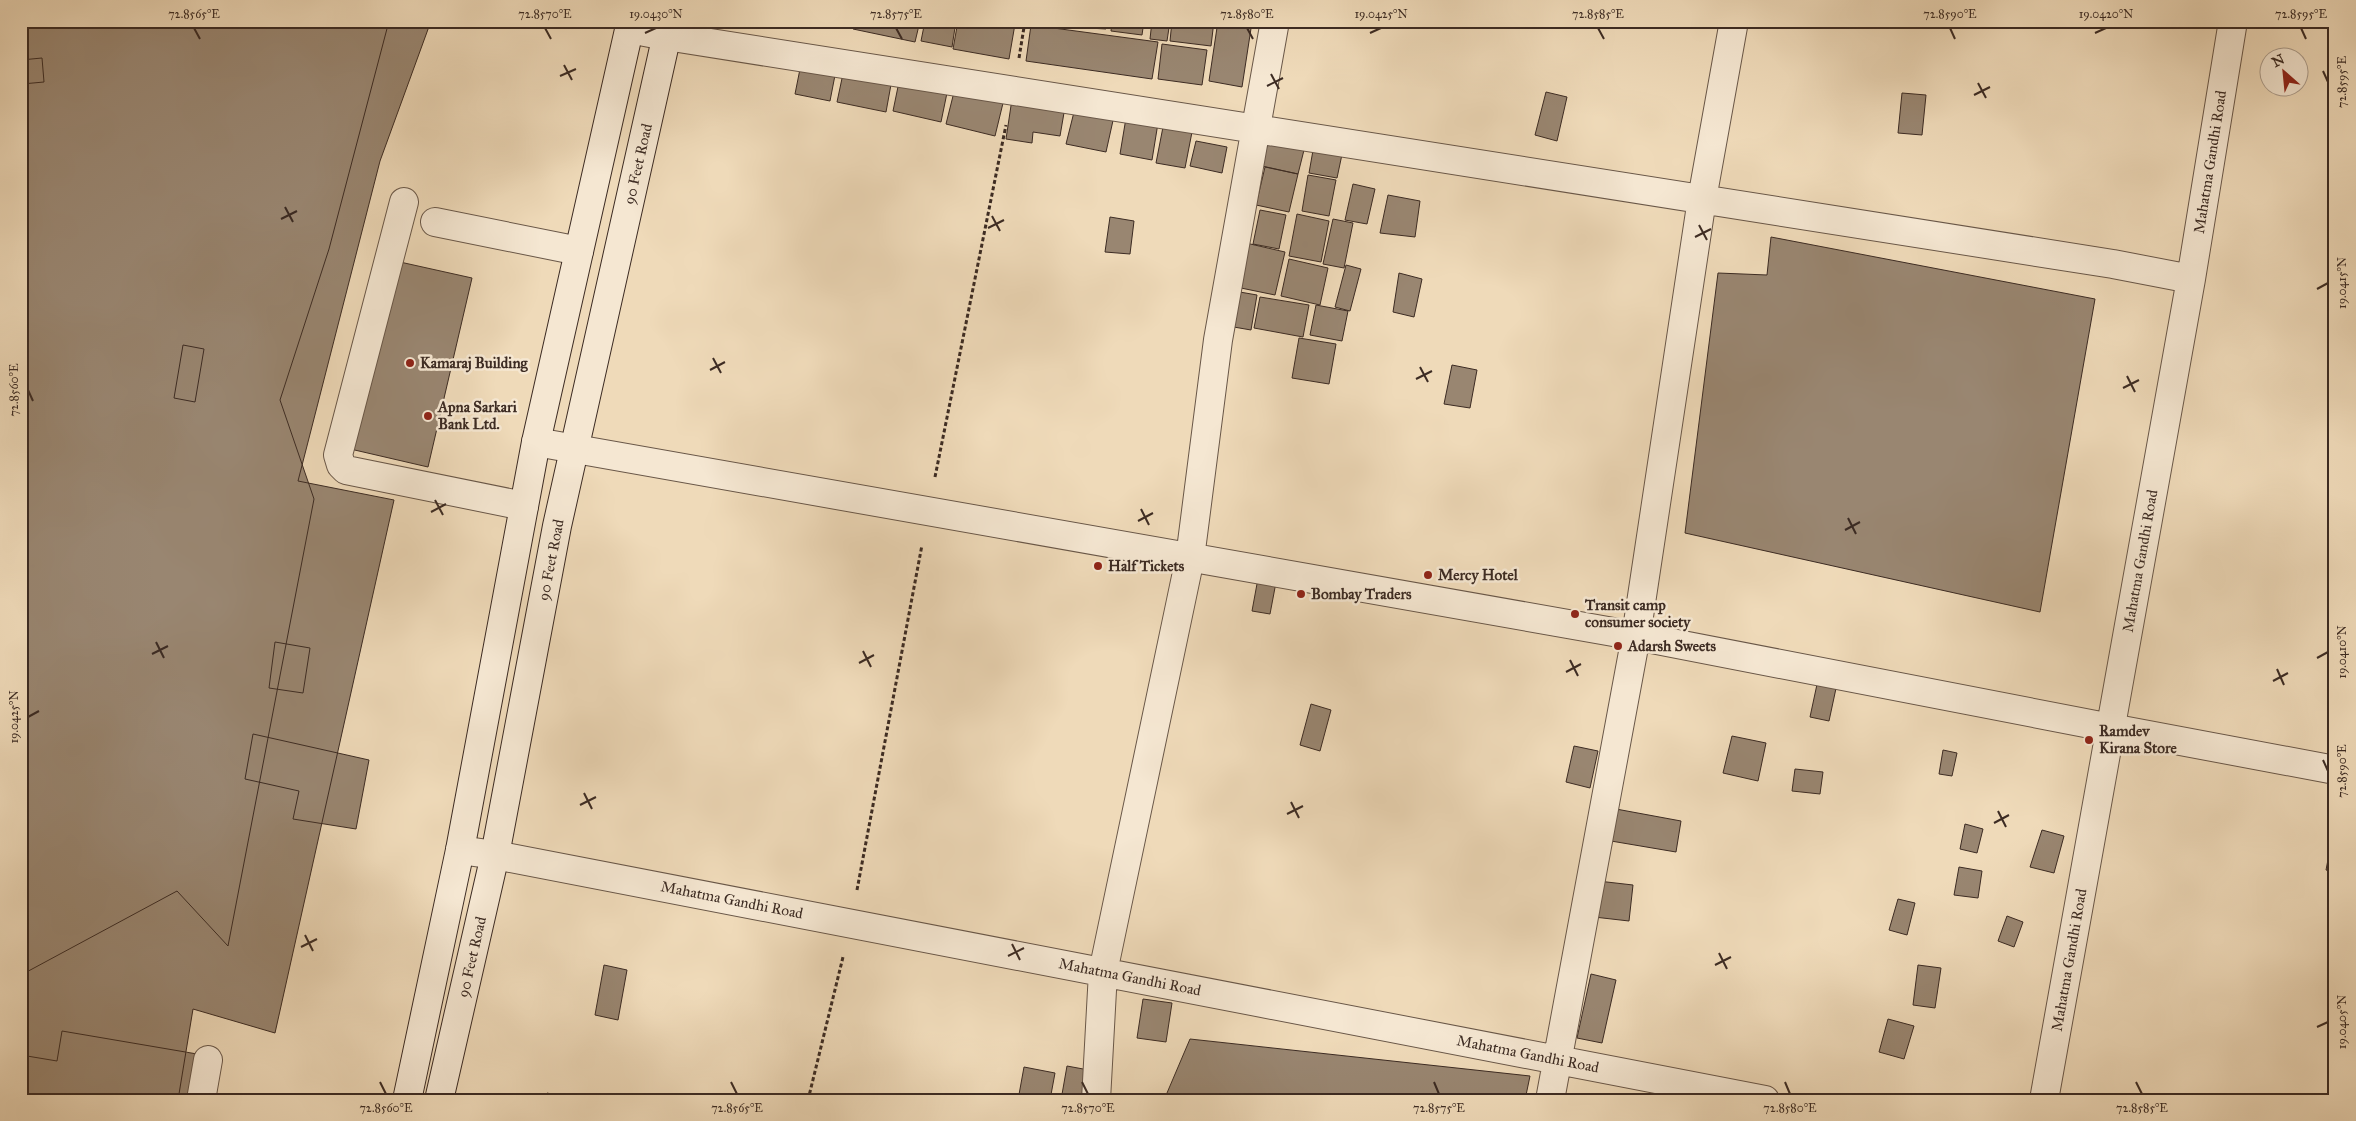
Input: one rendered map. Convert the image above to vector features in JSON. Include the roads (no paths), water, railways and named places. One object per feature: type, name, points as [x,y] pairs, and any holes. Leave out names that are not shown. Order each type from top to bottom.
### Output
[{"type":"street","points":[[1096,1100],[1103,972],[1190,558],[1218,340],[1275,21]]},
{"type":"street","points":[[1550,1100],[1636,636],[1702,200],[1734,21]]},
{"type":"street","name":"Mahatma Gandhi Road","points":[[2044,1100],[2191,279],[2233,21]]},
{"type":"street","points":[[407,1100],[460,850],[536,442],[630,25],[668,29],[1013,91],[2103,262],[2191,279]]},
{"type":"street","name":"90 Feet Road","points":[[439,1100],[495,855],[574,449],[668,29]]},
{"type":"street","points":[[404,202],[338,455],[341,465],[346,470],[524,506]]},
{"type":"street","points":[[435,222],[579,251]]},
{"type":"street","points":[[536,442],[1636,636],[2335,770]]},
{"type":"street","name":"Mahatma Gandhi Road","points":[[460,850],[495,855],[851,923],[1765,1100]]},
{"type":"street","points":[[201,1100],[208,1060]]},
{"type":"place","name":"Kamaraj Building","points":[[410,363]]},
{"type":"place","name":"Apna Sarkari Bank Ltd.","points":[[428,416]]},
{"type":"place","name":"Half Tickets","points":[[1098,566]]},
{"type":"place","name":"Mercy Hotel","points":[[1428,575]]},
{"type":"place","name":"Bombay Traders","points":[[1301,594]]},
{"type":"place","name":"Transit camp consumer society","points":[[1575,614]]},
{"type":"place","name":"Adarsh Sweets","points":[[1618,646]]},
{"type":"place","name":"Ramdev Kirana Store","points":[[2089,740]]}]
